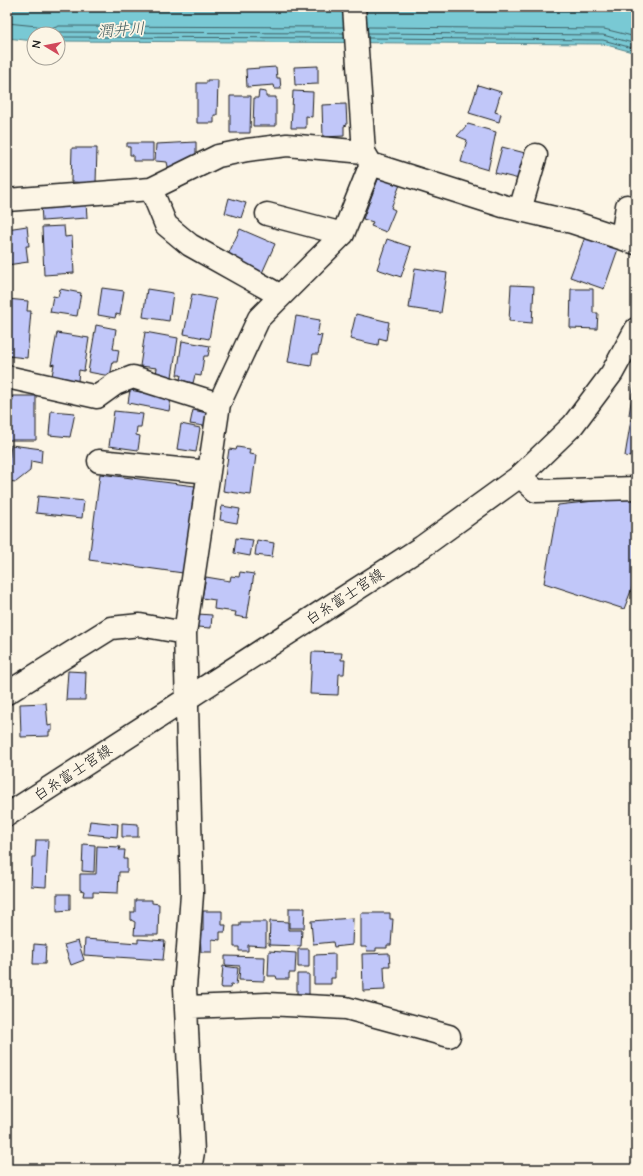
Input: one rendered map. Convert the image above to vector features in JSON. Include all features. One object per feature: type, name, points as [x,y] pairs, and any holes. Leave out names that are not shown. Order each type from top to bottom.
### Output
[{"type":"street","points":[[190,1169],[193,1152],[185,988],[192,894],[188,700],[185,633],[219,404],[259,318],[342,234],[368,158],[357,73],[354,7]]},
{"type":"street","points":[[7,200],[151,189],[218,156],[247,150],[287,145],[368,158],[520,210],[573,232],[629,240],[627,206]]},
{"type":"street","points":[[520,210],[536,155]]},
{"type":"street","points":[[151,189],[166,225],[190,245],[281,296]]},
{"type":"street","points":[[267,214],[342,234]]},
{"type":"street","name":"白糸富士宮線","points":[[7,815],[188,700],[422,547],[520,476],[572,425],[612,373],[636,329]]},
{"type":"street","points":[[7,377],[97,397],[115,384],[133,377],[219,404]]},
{"type":"street","points":[[99,461],[208,472]]},
{"type":"street","points":[[520,476],[536,491],[636,488]]},
{"type":"street","points":[[7,693],[111,628],[140,625],[185,633]]},
{"type":"street","points":[[186,1007],[267,1004],[346,1008],[449,1036]]},
{"type":"water","name":"潤井川","points":[[7,7],[636,7],[636,53],[603,44],[66,41],[66,26],[26,26],[26,40],[7,38]]},
{"type":"building","points":[[318,66],[318,84],[295,85],[294,67]]},
{"type":"building","points":[[276,67],[277,78],[280,78],[281,89],[275,89],[274,85],[247,87],[246,69]]},
{"type":"building","points":[[207,80],[218,80],[217,115],[214,115],[214,123],[197,123],[197,83],[207,83]]},
{"type":"building","points":[[478,85],[501,92],[495,112],[501,114],[499,122],[469,113]]},
{"type":"building","points":[[259,91],[266,92],[266,97],[276,97],[276,126],[253,126],[254,98],[258,98]]},
{"type":"building","points":[[293,91],[313,92],[312,117],[306,116],[306,128],[291,128]]},
{"type":"building","points":[[230,96],[251,96],[250,133],[230,133]]},
{"type":"building","points":[[346,104],[347,125],[344,126],[344,136],[323,137],[322,105]]},
{"type":"building","points":[[468,124],[496,132],[488,170],[461,162],[467,140],[457,136]]},
{"type":"building","points":[[196,142],[196,162],[169,171],[167,162],[155,161],[156,144]]},
{"type":"building","points":[[127,143],[153,143],[153,161],[133,161],[133,155],[130,155],[130,147],[127,147]]},
{"type":"building","points":[[502,147],[525,153],[519,179],[495,173]]},
{"type":"building","points":[[72,148],[97,148],[96,183],[71,182]]},
{"type":"building","points":[[380,174],[401,182],[391,208],[395,210],[386,232],[371,226],[373,222],[363,219]]},
{"type":"building","points":[[229,198],[246,203],[241,218],[225,213]]},
{"type":"building","points":[[86,202],[87,218],[42,221],[41,205]]},
{"type":"building","points":[[27,226],[29,246],[26,246],[28,262],[7,265],[7,229]]},
{"type":"building","points":[[64,226],[65,237],[72,236],[74,273],[44,275],[42,227]]},
{"type":"building","points":[[240,229],[275,244],[262,273],[227,257]]},
{"type":"building","points":[[585,237],[618,249],[604,289],[570,277]]},
{"type":"building","points":[[387,239],[411,247],[401,277],[377,269]]},
{"type":"building","points":[[415,268],[447,273],[441,313],[409,308]]},
{"type":"building","points":[[511,285],[534,286],[532,323],[509,321]]},
{"type":"building","points":[[102,288],[124,291],[120,315],[116,314],[115,318],[98,315]]},
{"type":"building","points":[[60,289],[81,293],[77,316],[50,312],[53,296],[58,297]]},
{"type":"building","points":[[147,289],[173,293],[169,321],[143,317]]},
{"type":"building","points":[[571,289],[593,289],[593,313],[598,313],[597,329],[570,328]]},
{"type":"building","points":[[192,294],[216,299],[209,339],[184,334]]},
{"type":"building","points":[[7,299],[28,301],[27,311],[31,311],[27,358],[7,356]]},
{"type":"building","points":[[356,314],[389,322],[386,340],[379,338],[378,345],[350,339]]},
{"type":"building","points":[[296,316],[320,320],[317,336],[322,335],[318,354],[313,354],[311,366],[288,362]]},
{"type":"building","points":[[96,325],[116,329],[113,349],[119,350],[117,362],[113,362],[110,376],[88,372]]},
{"type":"building","points":[[145,332],[178,338],[172,377],[156,374],[157,368],[140,366]]},
{"type":"building","points":[[57,333],[89,338],[84,371],[79,370],[78,381],[52,376],[54,364],[51,365]]},
{"type":"building","points":[[182,341],[210,346],[208,356],[204,356],[201,376],[195,375],[193,383],[180,380],[181,375],[177,375]]},
{"type":"building","points":[[634,382],[636,382],[636,416],[629,415]]},
{"type":"building","points":[[130,390],[171,398],[169,411],[128,403]]},
{"type":"building","points":[[12,396],[36,396],[36,440],[8,440],[9,400],[13,400]]},
{"type":"building","points":[[193,410],[207,413],[204,426],[190,424]]},
{"type":"building","points":[[51,411],[75,413],[70,437],[49,435]]},
{"type":"building","points":[[114,411],[143,414],[141,427],[137,427],[136,435],[140,436],[138,450],[109,446]]},
{"type":"building","points":[[631,419],[636,420],[636,458],[625,456]]},
{"type":"building","points":[[181,424],[200,428],[196,452],[177,449]]},
{"type":"building","points":[[11,445],[42,449],[41,463],[31,461],[30,471],[16,482],[7,481]]},
{"type":"building","points":[[237,447],[250,449],[249,454],[256,455],[251,495],[223,491],[229,449],[236,450]]},
{"type":"building","points":[[100,474],[195,486],[183,573],[89,560]]},
{"type":"building","points":[[38,496],[84,501],[82,518],[36,513]]},
{"type":"building","points":[[631,497],[636,498],[636,578],[624,609],[544,583],[558,505]]},
{"type":"building","points":[[222,506],[240,509],[237,523],[220,520]]},
{"type":"building","points":[[236,538],[253,540],[250,556],[234,553]]},
{"type":"building","points":[[257,540],[274,543],[272,557],[255,555]]},
{"type":"building","points":[[240,572],[254,574],[247,618],[235,616],[236,612],[214,609],[215,600],[202,598],[206,577],[230,581],[231,576],[239,577]]},
{"type":"building","points":[[198,614],[212,615],[211,628],[197,627]]},
{"type":"building","points":[[312,652],[342,653],[341,660],[345,660],[344,674],[339,674],[338,695],[310,694]]},
{"type":"building","points":[[68,671],[86,672],[85,700],[66,700]]},
{"type":"building","points":[[46,703],[48,726],[52,725],[52,731],[49,731],[49,736],[21,737],[20,704]]},
{"type":"building","points":[[90,821],[118,824],[117,837],[88,834]]},
{"type":"building","points":[[122,823],[138,824],[138,837],[122,837]]},
{"type":"building","points":[[36,840],[48,840],[46,887],[31,886],[32,857],[35,857]]},
{"type":"building","points":[[83,844],[95,845],[94,872],[82,871]]},
{"type":"building","points":[[97,846],[120,847],[119,850],[125,850],[124,859],[127,859],[127,872],[119,872],[118,893],[93,892],[93,896],[83,896],[84,891],[80,890],[80,874],[96,874]]},
{"type":"building","points":[[57,894],[70,894],[70,910],[57,911]]},
{"type":"building","points":[[135,900],[152,900],[152,903],[159,904],[158,935],[134,935],[135,922],[131,920],[131,912],[135,912]]},
{"type":"building","points":[[289,908],[305,908],[304,928],[289,928]]},
{"type":"building","points":[[203,911],[222,911],[222,925],[226,925],[225,932],[220,932],[220,940],[212,939],[212,952],[201,952],[200,931],[203,931]]},
{"type":"building","points":[[361,913],[390,913],[390,919],[393,919],[391,945],[387,945],[387,948],[376,948],[376,951],[367,951],[366,947],[361,947]]},
{"type":"building","points":[[353,918],[352,945],[334,947],[333,942],[313,944],[311,921]]},
{"type":"building","points":[[270,921],[288,922],[288,930],[302,930],[301,946],[269,945]]},
{"type":"building","points":[[240,922],[266,922],[266,946],[248,945],[248,951],[239,951],[239,947],[234,947],[234,926],[240,926]]},
{"type":"building","points":[[85,939],[138,943],[138,939],[165,941],[163,960],[84,955]]},
{"type":"building","points":[[78,941],[84,960],[71,965],[64,945]]},
{"type":"building","points":[[34,944],[46,945],[45,964],[33,964]]},
{"type":"building","points":[[298,949],[309,949],[309,967],[298,967]]},
{"type":"building","points":[[269,951],[296,953],[295,973],[289,973],[289,979],[277,979],[276,976],[268,976]]},
{"type":"building","points":[[389,953],[390,966],[384,966],[385,990],[363,991],[362,954]]},
{"type":"building","points":[[335,954],[335,978],[331,978],[331,984],[314,984],[314,955]]},
{"type":"building","points":[[225,956],[265,957],[264,981],[239,980],[240,966],[225,965]]},
{"type":"building","points":[[223,966],[238,968],[236,985],[231,984],[230,988],[221,988]]},
{"type":"building","points":[[297,974],[309,974],[309,996],[297,996]]}]
